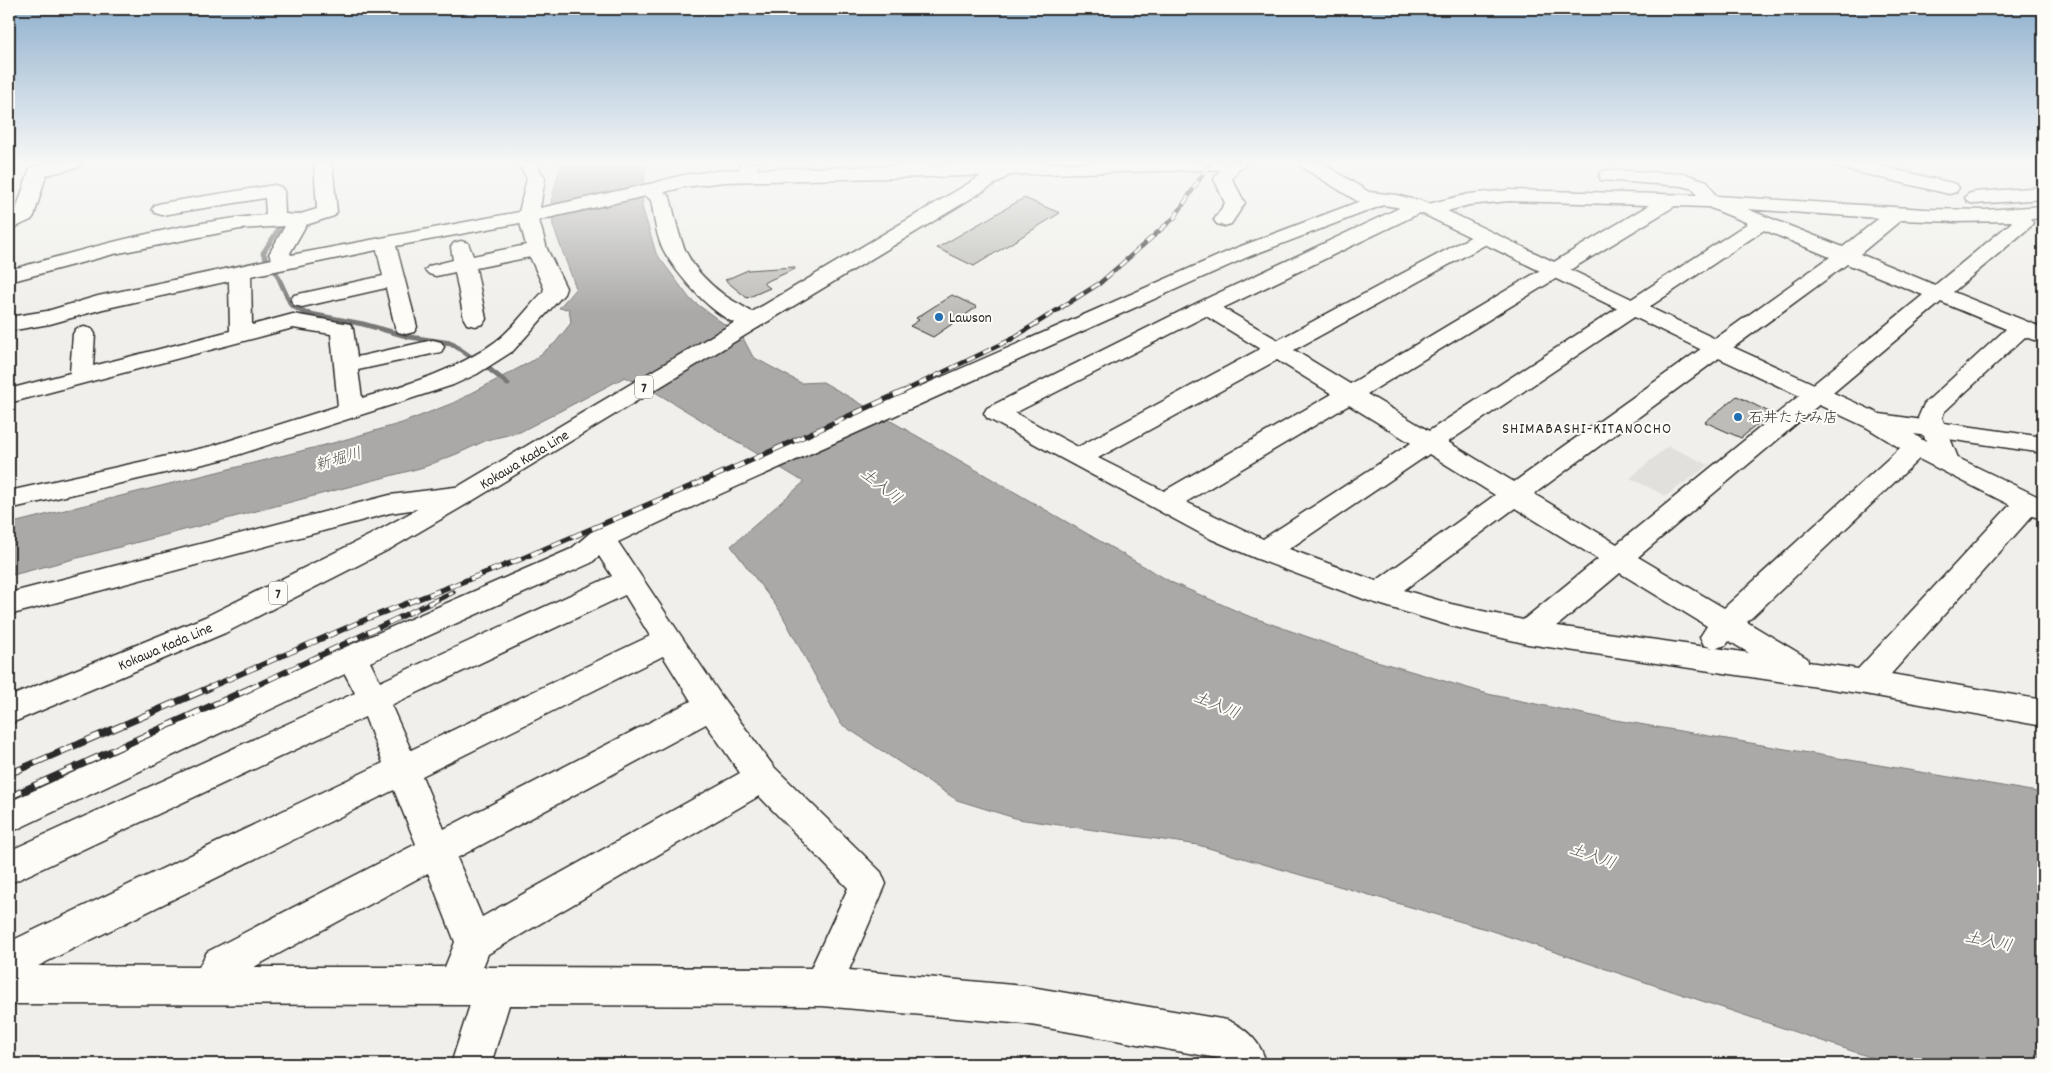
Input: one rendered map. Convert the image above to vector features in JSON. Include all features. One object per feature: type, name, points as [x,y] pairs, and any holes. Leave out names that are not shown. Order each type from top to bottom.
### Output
[{"type":"street","points":[[9,224],[24,216],[25,213]]},
{"type":"street","points":[[276,213],[276,220]]},
{"type":"street","points":[[9,276],[111,248],[240,223],[298,220],[323,213]]},
{"type":"street","points":[[9,324],[50,317],[98,303],[286,262],[538,213]]},
{"type":"street","points":[[664,213],[672,246],[693,278],[723,306],[751,322]]},
{"type":"street","name":"Kokawa Kada Line","points":[[9,711],[215,625],[380,542],[463,495],[933,213]]},
{"type":"street","points":[[1224,220],[1228,213]]},
{"type":"street","points":[[9,818],[352,657],[581,556],[601,539],[698,494],[1243,252],[1345,213]]},
{"type":"street","points":[[1414,213],[1207,306],[996,412],[1164,503],[1265,552],[1379,593],[1451,615],[1528,633],[1865,682],[2043,713]]},
{"type":"street","points":[[1435,213],[1633,309],[1875,421],[1916,447],[2035,507],[1865,682]]},
{"type":"street","points":[[1164,503],[1350,394],[1649,213]]},
{"type":"street","points":[[1746,213],[1763,222],[2037,332]]},
{"type":"street","points":[[1890,213],[1973,215],[2029,213]]},
{"type":"street","points":[[9,500],[216,453],[445,380],[468,369],[504,346],[553,294],[556,288],[537,249],[534,214]]},
{"type":"street","points":[[1379,593],[1846,254],[1897,214]]},
{"type":"street","points":[[1528,633],[2023,223],[2017,214]]},
{"type":"street","points":[[286,262],[279,254],[298,220]]},
{"type":"street","points":[[1265,552],[1763,222]]},
{"type":"street","points":[[457,229],[475,319]]},
{"type":"street","points":[[1078,458],[1485,237]]},
{"type":"street","points":[[385,242],[406,327]]},
{"type":"street","points":[[436,270],[537,249]]},
{"type":"street","points":[[240,273],[241,336]]},
{"type":"street","points":[[302,300],[395,280]]},
{"type":"street","points":[[1207,306],[1808,674]]},
{"type":"street","points":[[9,396],[293,321],[342,329],[350,411]]},
{"type":"street","points":[[1947,463],[1930,418],[1933,409],[2037,332]]},
{"type":"street","points":[[81,377],[84,334]]},
{"type":"street","points":[[346,366],[433,347]]},
{"type":"street","points":[[1875,421],[2043,445]]},
{"type":"street","points":[[1698,658],[1726,624],[1916,447]]},
{"type":"street","points":[[9,604],[390,504],[463,495]]},
{"type":"street","points":[[601,539],[630,580],[711,706],[762,777],[868,884],[822,987]]},
{"type":"street","points":[[9,868],[630,580]]},
{"type":"street","points":[[9,964],[24,954],[669,640]]},
{"type":"street","points":[[352,657],[373,699],[474,942]]},
{"type":"street","points":[[210,986],[220,965],[711,706]]},
{"type":"street","points":[[456,986],[474,942],[762,777]]},
{"type":"street","points":[[9,985],[822,987],[1024,1005],[1226,1040],[1245,1059],[1246,1064]]},
{"type":"street","points":[[471,1064],[495,986]]},
{"type":"shaded area","points":[[1668,446],[1709,465],[1666,496],[1630,478]]},
{"type":"water","points":[[552,213],[644,213],[656,253],[690,299],[743,338],[753,357],[801,383],[823,382],[1173,583],[1246,615],[1370,659],[1488,694],[1598,717],[2043,793],[2043,1064],[1891,1064],[1486,929],[1198,845],[1018,819],[957,800],[841,724],[780,611],[731,546],[804,482],[655,392],[625,377],[520,432],[487,440],[424,467],[9,576],[9,524],[333,443],[402,423],[453,403],[532,361],[555,343],[571,323],[569,309],[559,308],[576,288],[553,226]]},
{"type":"building","points":[[998,213],[1060,213],[974,266],[937,248]]},
{"type":"building","points":[[794,267],[795,269],[763,283],[770,288],[747,298],[725,280],[748,270]]},
{"type":"building","points":[[952,295],[977,307],[933,337],[910,326],[919,320],[916,318]]},
{"type":"building","name":"石井たたみ店","points":[[1737,396],[1771,413],[1741,438],[1705,422]]},
{"type":"waterway","points":[[268,262],[263,253],[280,227]]},
{"type":"waterway","points":[[275,270],[291,305],[305,313],[363,324],[410,337],[451,343],[471,357]]},
{"type":"waterway","points":[[488,368],[508,384]]},
{"type":"railway","points":[[902,392],[1010,340],[1100,283],[1178,213]]},
{"type":"railway","points":[[206,689],[369,618],[521,559],[745,463],[904,391]]},
{"type":"railway","points":[[249,689],[453,592]]},
{"type":"railway","points":[[9,774],[209,688]]},
{"type":"railway","points":[[9,797],[251,688]]},
{"type":"place","name":"Lawson","points":[[939,317]]},
{"type":"place","name":"石井たたみ店","points":[[1738,417]]},
{"type":"district","name":"SHIMABASHI-KITANOCHO","points":[[1587,427]]},
{"type":"water label","name":"新堀川","points":[[338,458]]},
{"type":"water label","name":"土入川","points":[[882,485]]},
{"type":"water label","name":"土入川","points":[[1217,704]]},
{"type":"water label","name":"土入川","points":[[1593,855]]},
{"type":"water label","name":"土入川","points":[[1989,940]]}]
